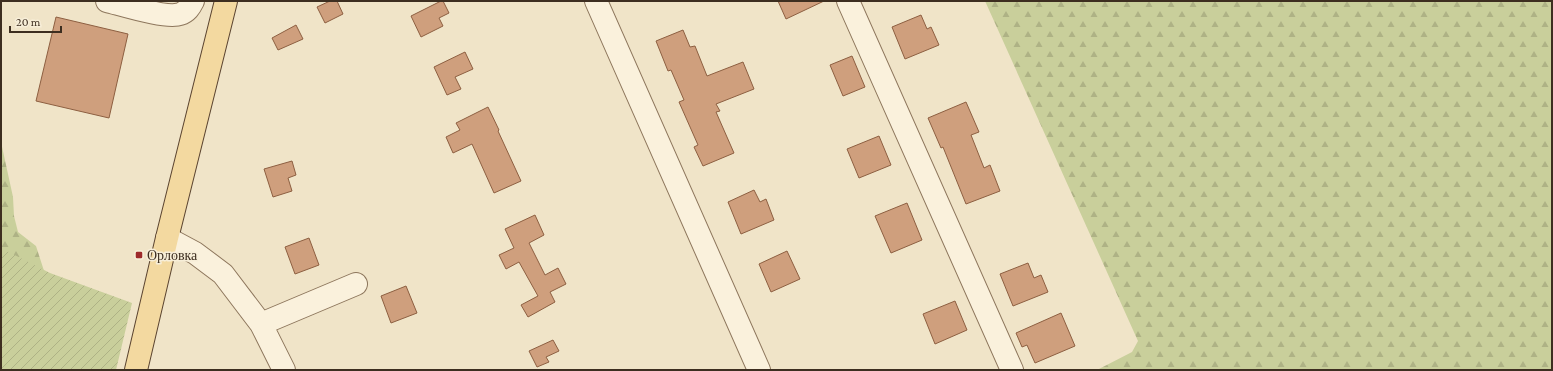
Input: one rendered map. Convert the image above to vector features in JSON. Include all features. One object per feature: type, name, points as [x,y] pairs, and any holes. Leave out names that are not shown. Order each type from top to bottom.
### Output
[{"type":"main road","points":[[136,370],[226,1]]},
{"type":"street","points":[[107,1],[165,14],[180,14],[191,5]]},
{"type":"street","points":[[596,1],[759,370]]},
{"type":"street","points":[[848,1],[1012,370]]},
{"type":"street","points":[[167,238],[195,252],[223,274],[261,324],[284,370]]},
{"type":"street","points":[[261,324],[356,284]]},
{"type":"green space","points":[[985,1],[1552,1],[1552,370],[1097,370],[1132,352],[1138,341]]},
{"type":"green space","points":[[1,142],[13,197],[14,216],[18,232],[36,246],[76,370],[1,264]]},
{"type":"green space","points":[[1,248],[50,273],[132,303],[116,370],[1,370]]},
{"type":"building","points":[[330,1],[337,1],[343,14],[325,23],[317,7]]},
{"type":"building","points":[[443,1],[449,13],[439,18],[443,26],[421,37],[411,16]]},
{"type":"building","points":[[778,1],[824,1],[786,19]]},
{"type":"building","points":[[921,15],[927,29],[931,27],[939,45],[905,59],[892,27]]},
{"type":"building","points":[[56,17],[128,34],[109,118],[36,101]]},
{"type":"building","points":[[296,25],[303,39],[278,50],[272,38]]},
{"type":"building","points":[[683,30],[690,47],[695,46],[707,76],[743,62],[754,89],[716,104],[720,111],[716,112],[734,153],[703,166],[694,147],[698,145],[679,102],[684,100],[671,70],[668,71],[656,41]]},
{"type":"building","points":[[465,52],[473,69],[455,77],[461,89],[447,95],[434,67]]},
{"type":"building","points":[[852,56],[865,87],[843,96],[830,65]]},
{"type":"building","points":[[966,102],[979,132],[971,135],[984,168],[990,165],[1000,191],[966,204],[943,147],[941,148],[928,118]]},
{"type":"building","points":[[488,107],[521,181],[494,193],[472,144],[453,153],[446,137],[460,130],[456,123]]},
{"type":"building","points":[[879,136],[891,165],[859,178],[847,149]]},
{"type":"building","points":[[292,161],[296,175],[288,178],[292,191],[273,197],[264,169]]},
{"type":"building","points":[[754,190],[760,202],[766,199],[774,220],[741,234],[728,202]]},
{"type":"building","points":[[907,203],[922,240],[891,253],[875,216]]},
{"type":"building","points":[[535,215],[544,235],[529,243],[545,275],[558,268],[566,284],[550,292],[555,302],[528,317],[521,305],[538,296],[519,262],[506,269],[499,255],[514,248],[505,229]]},
{"type":"building","points":[[309,238],[319,265],[295,274],[285,247]]},
{"type":"building","points":[[787,251],[800,279],[771,292],[759,264]]},
{"type":"building","points":[[1028,263],[1034,278],[1041,275],[1048,292],[1013,306],[1000,274]]},
{"type":"building","points":[[406,286],[417,313],[391,323],[381,296]]},
{"type":"building","points":[[955,301],[967,330],[935,344],[923,314]]},
{"type":"building","points":[[1061,313],[1075,346],[1035,363],[1027,345],[1022,347],[1016,333]]},
{"type":"building","points":[[553,340],[559,351],[546,357],[549,362],[537,367],[529,351]]},
{"type":"place","name":"Орловка","points":[[139,255]]}]
